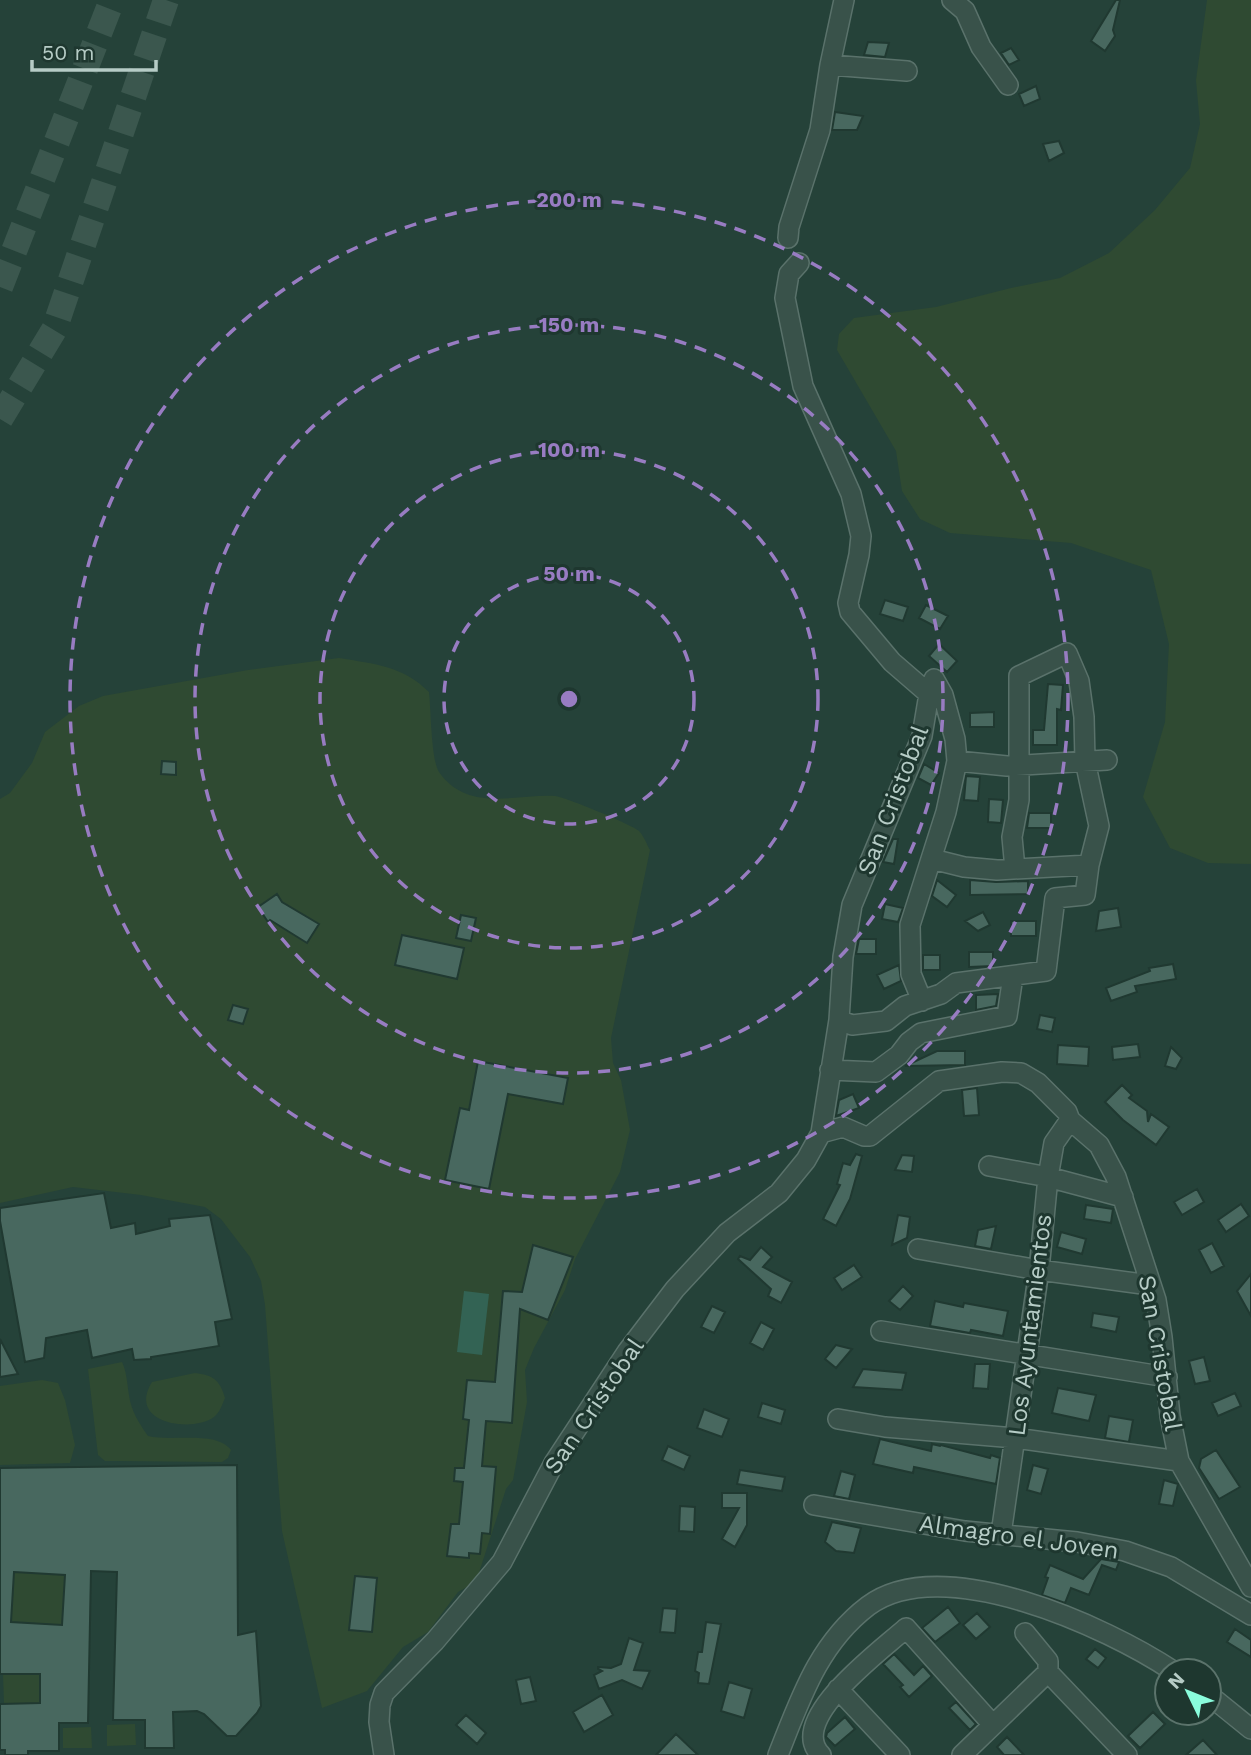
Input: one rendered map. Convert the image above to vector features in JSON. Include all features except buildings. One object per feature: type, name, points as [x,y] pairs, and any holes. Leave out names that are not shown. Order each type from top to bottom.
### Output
[{"type":"street","points":[[789,238],[789,228],[820,130],[844,0]]},
{"type":"street","points":[[952,0],[965,11],[981,47],[1008,85]]},
{"type":"street","points":[[830,65],[906,71]]},
{"type":"street","name":"San Cristobal","points":[[384,1755],[379,1722],[384,1693],[435,1641],[502,1562],[554,1462],[627,1352],[675,1289],[727,1233],[779,1193],[806,1160],[821,1133],[839,1020],[843,957],[852,905],[922,736],[929,694],[892,662],[850,612],[848,603],[859,555],[860,536],[851,494],[803,386],[785,298],[789,274],[799,263]]},
{"type":"street","points":[[839,1020],[852,1025],[886,1021],[905,1006],[941,994],[956,983],[1046,971],[1055,898],[1085,895],[1099,826],[1085,761],[1084,718],[1079,681],[1066,653],[1019,676],[1019,800],[1012,837],[1015,869]]},
{"type":"street","points":[[922,1000],[911,974],[910,925],[946,812],[957,761],[956,738],[943,695],[934,679],[929,694]]},
{"type":"street","points":[[957,761],[1019,765],[1107,760]]},
{"type":"street","points":[[932,859],[964,867],[1015,869],[1089,865]]},
{"type":"street","points":[[830,1070],[876,1072],[900,1055],[909,1042],[921,1033],[1007,1016],[1013,976]]},
{"type":"street","points":[[886,1021],[900,1055]]},
{"type":"street","name":"San Cristobal","points":[[821,1133],[843,1127],[870,1136],[939,1081],[1002,1072],[1021,1073],[1030,1077],[1067,1112],[1070,1120],[1099,1145],[1116,1177],[1156,1300],[1170,1416],[1179,1461],[1251,1587]]},
{"type":"street","name":"Los Ayuntamientos","points":[[1001,1534],[1040,1270],[1048,1177],[1054,1143],[1070,1120]]},
{"type":"street","points":[[989,1166],[1048,1177],[1123,1197]]},
{"type":"street","points":[[918,1249],[1040,1270],[1150,1284]]},
{"type":"street","points":[[881,1331],[1167,1377]]},
{"type":"street","points":[[838,1419],[885,1427],[1015,1438],[1179,1461]]},
{"type":"street","name":"Almagro el Joven","points":[[814,1505],[965,1531],[1104,1546],[1171,1567],[1251,1615]]},
{"type":"street","points":[[778,1755],[802,1690],[825,1653],[869,1605],[902,1591],[928,1588],[966,1589],[1027,1601],[1097,1630],[1153,1658]]},
{"type":"street","points":[[821,1755],[814,1749],[811,1739],[818,1714],[838,1689],[906,1628],[993,1725]]},
{"type":"street","points":[[1025,1633],[1048,1661],[1048,1672],[1125,1755]]},
{"type":"street","points":[[962,1755],[1048,1672]]},
{"type":"street","points":[[838,1689],[900,1755]]},
{"type":"street","points":[[1223,1706],[1251,1729]]},
{"type":"shaded area","points":[[1207,0],[1251,0],[1251,864],[1208,863],[1170,848],[1143,797],[1165,722],[1169,644],[1151,570],[1071,543],[950,533],[920,519],[902,491],[896,451],[837,350],[839,334],[854,318],[936,307],[1060,278],[1109,253],[1155,210],[1190,168],[1200,124],[1196,80]]},
{"type":"shaded area","points":[[339,658],[399,671],[429,692],[436,766],[451,785],[464,793],[493,799],[555,796],[634,828],[641,833],[650,850],[611,1038],[613,1063],[621,1080],[630,1130],[620,1172],[575,1259],[565,1290],[525,1370],[527,1402],[513,1480],[506,1489],[476,1582],[458,1592],[428,1632],[403,1647],[367,1691],[322,1708],[282,1531],[265,1305],[261,1281],[250,1257],[221,1219],[205,1207],[141,1195],[73,1187],[0,1203],[0,799],[10,793],[32,763],[45,732],[79,706],[103,696],[248,670]]},
{"type":"shaded area","points":[[464,1291],[489,1294],[482,1355],[457,1352]]},
{"type":"shaded area","points":[[122,1362],[130,1401],[148,1436],[215,1440],[231,1450],[228,1458],[222,1462],[105,1461],[98,1455],[88,1369]]},
{"type":"shaded area","points":[[195,1373],[211,1377],[221,1387],[225,1398],[216,1415],[204,1422],[192,1424],[178,1424],[155,1416],[148,1407],[146,1396],[152,1382]]},
{"type":"shaded area","points":[[42,1380],[58,1383],[65,1400],[75,1445],[70,1463],[0,1465],[0,1386]]},
{"type":"shaded area","points":[[14,1572],[65,1575],[62,1625],[11,1622]]},
{"type":"shaded area","points":[[3,1674],[40,1674],[40,1703],[4,1704]]},
{"type":"shaded area","points":[[135,1724],[136,1745],[107,1746],[107,1725]]},
{"type":"shaded area","points":[[91,1727],[92,1748],[63,1748],[63,1728]]},
{"type":"tunnel","points":[[0,287],[112,0]]},
{"type":"tunnel","points":[[0,419],[54,330],[166,0]]}]
